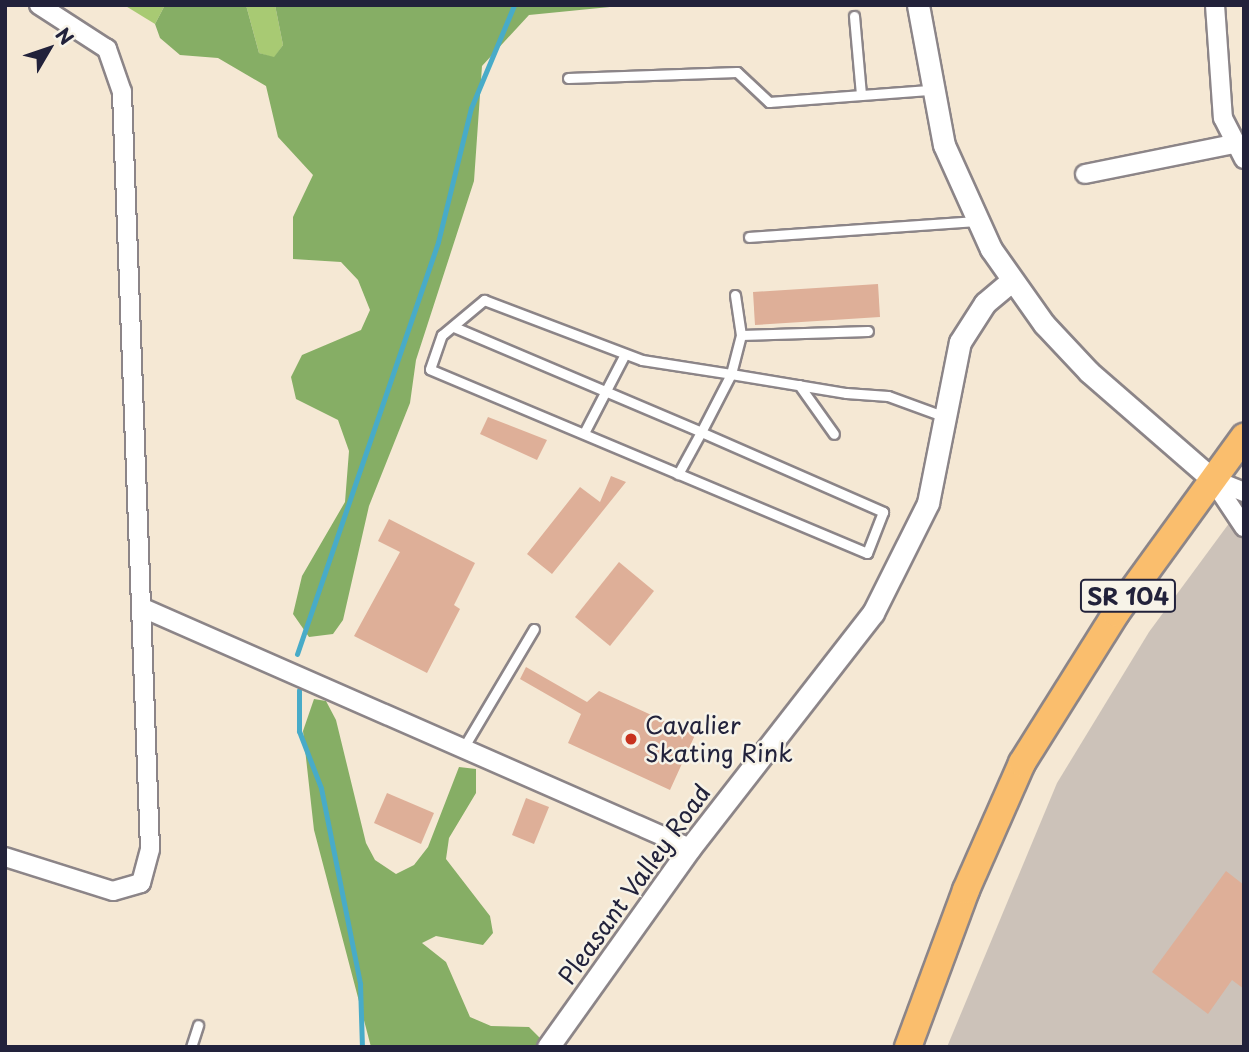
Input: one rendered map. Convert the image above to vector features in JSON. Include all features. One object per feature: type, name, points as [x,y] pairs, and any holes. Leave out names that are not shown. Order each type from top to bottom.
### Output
[{"type":"main road","name":"SR 104","points":[[908,1047],[965,890],[1022,763],[1116,613],[1244,436]]},
{"type":"street","points":[[5,857],[113,891],[141,883],[149,869],[143,608],[122,92],[107,49],[38,5]]},
{"type":"street","points":[[918,5],[929,90],[975,221],[1011,281],[1088,372],[1212,479],[1244,527]]},
{"type":"street","points":[[1085,174],[1239,151],[1223,118],[1214,5]]},
{"type":"street","name":"Pleasant Valley Road","points":[[548,1047],[690,848],[889,585],[928,503],[943,416],[960,342],[985,303],[1011,281]]},
{"type":"street","points":[[1212,479],[1244,492]]},
{"type":"street","points":[[143,608],[465,745],[690,848]]},
{"type":"lane","points":[[854,16],[862,95]]},
{"type":"lane","points":[[568,78],[737,72],[769,102],[929,90]]},
{"type":"lane","points":[[750,237],[975,221]]},
{"type":"lane","points":[[678,474],[731,374],[741,335],[735,295]]},
{"type":"lane","points":[[454,327],[883,512],[867,553],[430,369],[442,335],[484,300],[625,354],[799,385],[888,396],[943,416]]},
{"type":"lane","points":[[741,335],[868,331]]},
{"type":"lane","points":[[584,433],[625,354]]},
{"type":"lane","points":[[799,385],[834,434]]},
{"type":"lane","points":[[465,745],[534,629]]},
{"type":"lane","points":[[191,1047],[198,1025]]},
{"type":"shaded area","points":[[1244,503],[1244,1047],[947,1047],[1057,783],[1149,632]]},
{"type":"green space","points":[[124,5],[165,5],[155,24]]},
{"type":"green space","points":[[165,5],[246,5],[259,53],[274,57],[283,45],[275,5],[630,5],[529,15],[482,66],[474,181],[416,360],[410,403],[369,506],[343,620],[333,634],[309,637],[293,614],[302,576],[345,502],[349,451],[338,420],[296,399],[291,377],[302,355],[361,330],[370,310],[358,280],[341,262],[293,259],[293,217],[313,175],[278,137],[266,86],[218,58],[180,55],[160,38],[155,24]]},
{"type":"green space","points":[[246,5],[275,5],[283,45],[274,58],[259,53]]},
{"type":"green space","points":[[314,699],[326,701],[336,720],[366,843],[375,860],[396,874],[414,865],[428,847],[459,767],[476,769],[476,793],[449,838],[446,859],[490,916],[493,933],[483,945],[436,936],[422,943],[446,962],[470,1017],[491,1026],[529,1027],[540,1038],[537,1047],[371,1047],[314,830],[303,731]]},
{"type":"building","points":[[878,284],[880,317],[755,325],[753,292]]},
{"type":"building","points":[[488,417],[547,440],[537,460],[480,434]]},
{"type":"building","points":[[611,476],[626,482],[552,574],[527,554],[580,487],[600,502]]},
{"type":"building","points":[[389,519],[475,563],[454,605],[460,609],[427,673],[354,636],[400,552],[378,541]]},
{"type":"building","points":[[619,562],[654,591],[610,646],[575,617]]},
{"type":"building","name":"Cavalier Skating Rink","points":[[526,667],[587,702],[599,691],[695,735],[670,790],[568,743],[581,714],[520,679]]},
{"type":"building","points":[[387,793],[434,813],[421,844],[374,823]]},
{"type":"building","points":[[526,798],[549,807],[534,844],[512,835]]},
{"type":"building","points":[[1226,871],[1244,885],[1244,989],[1232,980],[1208,1014],[1152,972]]},
{"type":"waterway","points":[[297,654],[438,242],[471,108],[514,5]]},
{"type":"waterway","points":[[299,690],[299,731],[321,788],[360,984],[362,1047]]},
{"type":"place","name":"Cavalier Skating Rink","points":[[631,739]]}]
